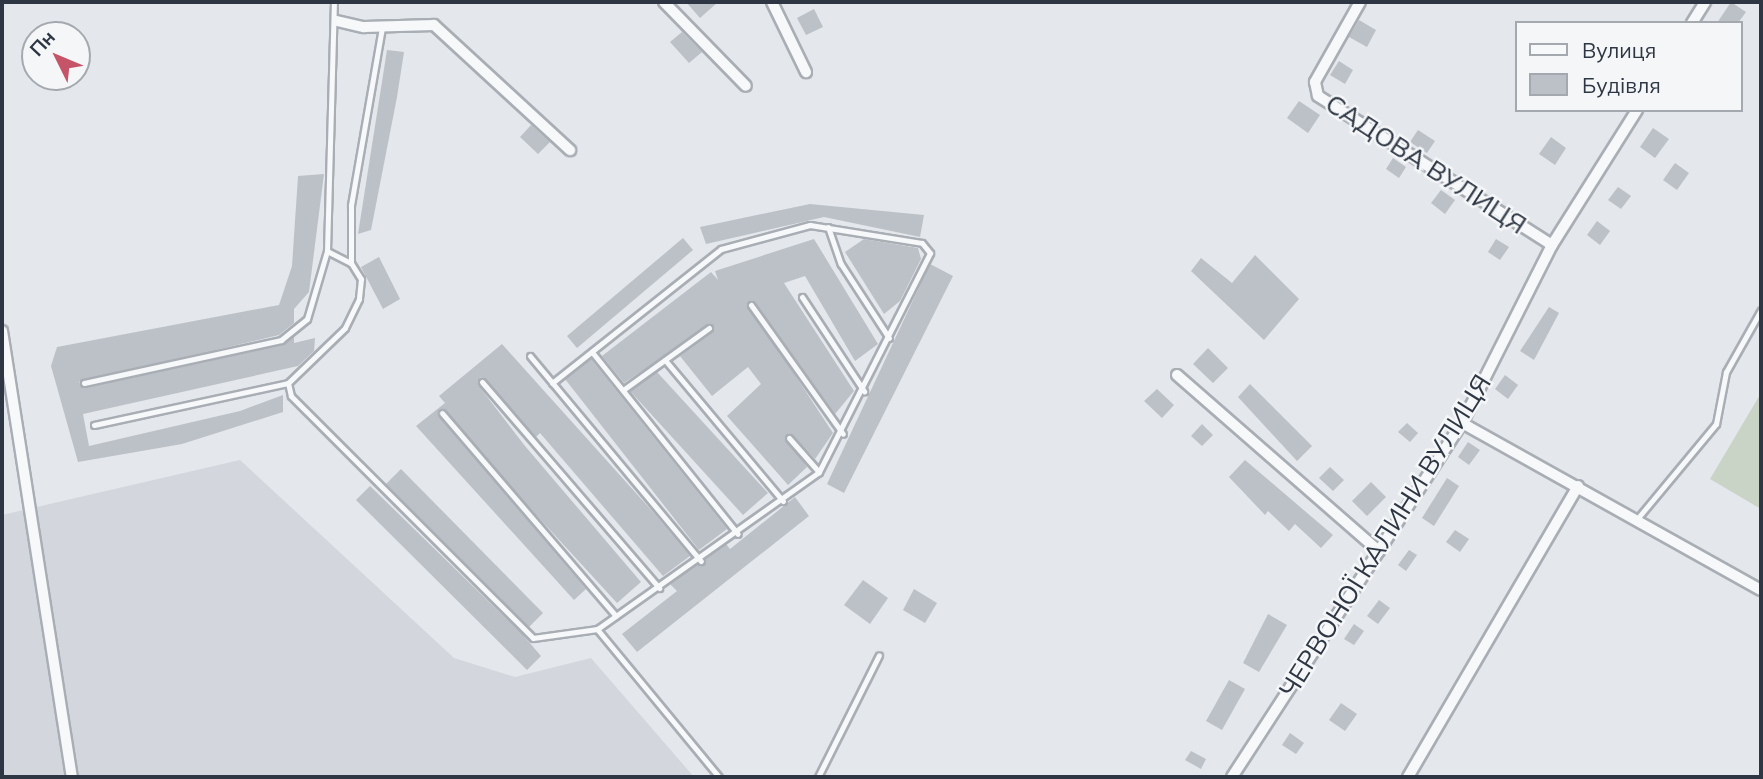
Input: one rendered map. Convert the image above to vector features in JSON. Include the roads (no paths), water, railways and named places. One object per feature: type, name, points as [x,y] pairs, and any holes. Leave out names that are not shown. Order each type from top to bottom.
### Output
[{"type":"street","points":[[664,2],[746,86]]},
{"type":"street","points":[[772,2],[806,72]]},
{"type":"street","name":"САДОВА ВУЛИЦЯ","points":[[1360,2],[1315,82],[1318,96],[1552,245]]},
{"type":"street","points":[[1693,21],[1705,2]]},
{"type":"street","points":[[337,21],[382,25],[434,25],[569,150]]},
{"type":"street","name":"ЧЕРВОНОЇ КАЛИНИ ВУЛИЦЯ","points":[[1232,777],[1462,423],[1552,245],[1636,112]]},
{"type":"street","points":[[2,331],[7,382],[72,777]]},
{"type":"street","points":[[1177,375],[1379,551]]},
{"type":"street","points":[[1462,423],[1761,590]]},
{"type":"street","points":[[1408,777],[1578,486]]},
{"type":"lane","points":[[85,383],[294,332],[314,305],[327,251],[337,21],[334,2]]},
{"type":"lane","points":[[94,425],[288,383],[345,328],[359,299],[361,279],[351,262],[351,205],[379,69],[382,25]]},
{"type":"lane","points":[[288,383],[291,396],[533,638],[597,629],[701,561],[819,472],[843,434],[930,253],[922,243],[810,225],[720,250],[552,383]]},
{"type":"lane","points":[[828,227],[841,264],[889,338]]},
{"type":"lane","points":[[327,251],[351,262]]},
{"type":"lane","points":[[802,297],[864,391]]},
{"type":"lane","points":[[751,305],[843,434]]},
{"type":"lane","points":[[1637,519],[1716,424],[1726,372],[1761,310]]},
{"type":"lane","points":[[623,390],[709,328]]},
{"type":"lane","points":[[592,352],[738,534]]},
{"type":"lane","points":[[530,356],[701,561]]},
{"type":"lane","points":[[665,360],[783,500]]},
{"type":"lane","points":[[482,382],[659,588]]},
{"type":"lane","points":[[442,413],[616,616]]},
{"type":"lane","points":[[789,438],[819,472]]},
{"type":"lane","points":[[597,629],[719,777]]},
{"type":"lane","points":[[818,777],[878,655]]}]
